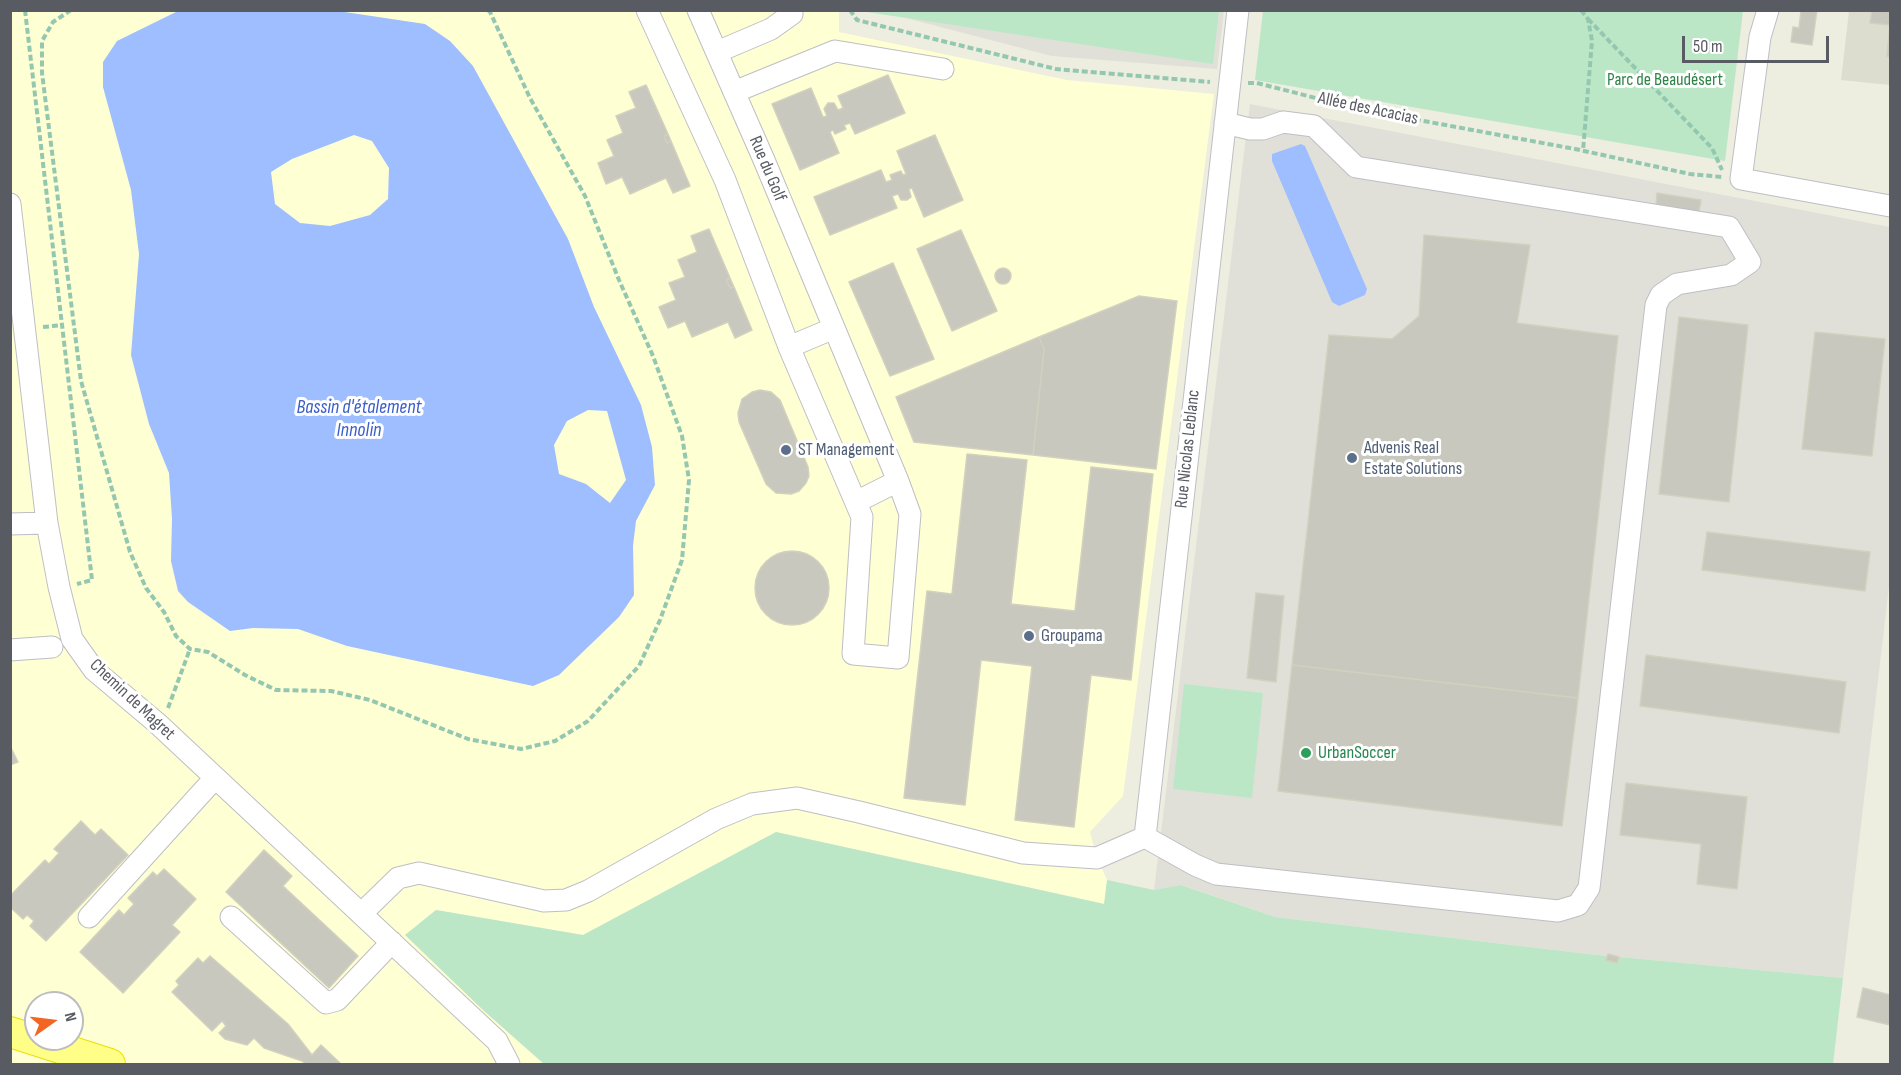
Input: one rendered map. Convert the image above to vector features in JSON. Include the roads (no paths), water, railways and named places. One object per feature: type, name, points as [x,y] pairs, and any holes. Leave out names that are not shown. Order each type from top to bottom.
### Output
[{"type":"highway","points":[[10,1032],[110,1065]]},
{"type":"street","points":[[647,10],[725,180],[789,346],[856,502],[898,481]]},
{"type":"street","name":"Rue du Golf","points":[[698,10],[834,328],[910,514],[898,658],[853,654],[862,517],[856,502]]},
{"type":"street","points":[[717,52],[771,28],[792,14],[792,10]]},
{"type":"street","name":"Rue Nicolas Leblanc","points":[[1144,837],[1238,10]]},
{"type":"street","points":[[1768,10],[1760,37],[1733,178],[1890,206]]},
{"type":"street","points":[[734,92],[835,51],[943,69]]},
{"type":"street","points":[[361,914],[398,878],[419,873],[544,901],[566,900],[588,891],[716,819],[752,804],[796,798],[1023,853],[1097,858],[1144,837],[1216,874],[1558,911],[1578,905],[1589,888],[1656,305],[1661,295],[1677,284],[1731,275],[1750,262],[1729,227],[1356,167],[1314,126],[1283,122],[1263,129],[1250,129],[1225,123]]},
{"type":"street","name":"Chemin de Magret","points":[[10,204],[47,523],[72,639],[94,670],[157,723],[497,1041],[509,1065]]},
{"type":"street","points":[[789,346],[834,328]]},
{"type":"street","points":[[10,524],[47,523]]},
{"type":"street","points":[[10,650],[52,647]]},
{"type":"street","points":[[89,917],[215,778]]},
{"type":"street","points":[[231,917],[326,1003],[337,1000],[392,942]]},
{"type":"water","name":"Bassin d'étalement Innolin","points":[[178,11],[338,11],[425,24],[450,41],[473,66],[568,239],[594,307],[641,405],[652,447],[655,485],[636,521],[633,546],[634,595],[619,617],[559,675],[533,686],[347,646],[298,629],[253,628],[230,631],[188,602],[178,591],[171,561],[172,519],[169,473],[149,424],[131,355],[139,254],[131,190],[103,87],[103,62],[117,41]],"holes":[[[354,135],[372,141],[389,168],[388,199],[370,215],[330,226],[300,223],[275,204],[271,172],[292,159]],[[588,410],[607,411],[626,480],[610,503],[586,484],[559,474],[554,445],[567,421]]]},
{"type":"water","points":[[1301,144],[1305,146],[1367,289],[1365,295],[1339,306],[1332,302],[1272,161],[1272,154]]},
{"type":"place","name":"ST Management","points":[[786,450]]},
{"type":"place","name":"Advenis Real Estate Solutions","points":[[1352,458]]},
{"type":"place","name":"Groupama","points":[[1029,636]]},
{"type":"place","name":"UrbanSoccer","points":[[1306,753]]},
{"type":"park label","name":"Parc de Beaudésert","points":[[1665,80]]}]
